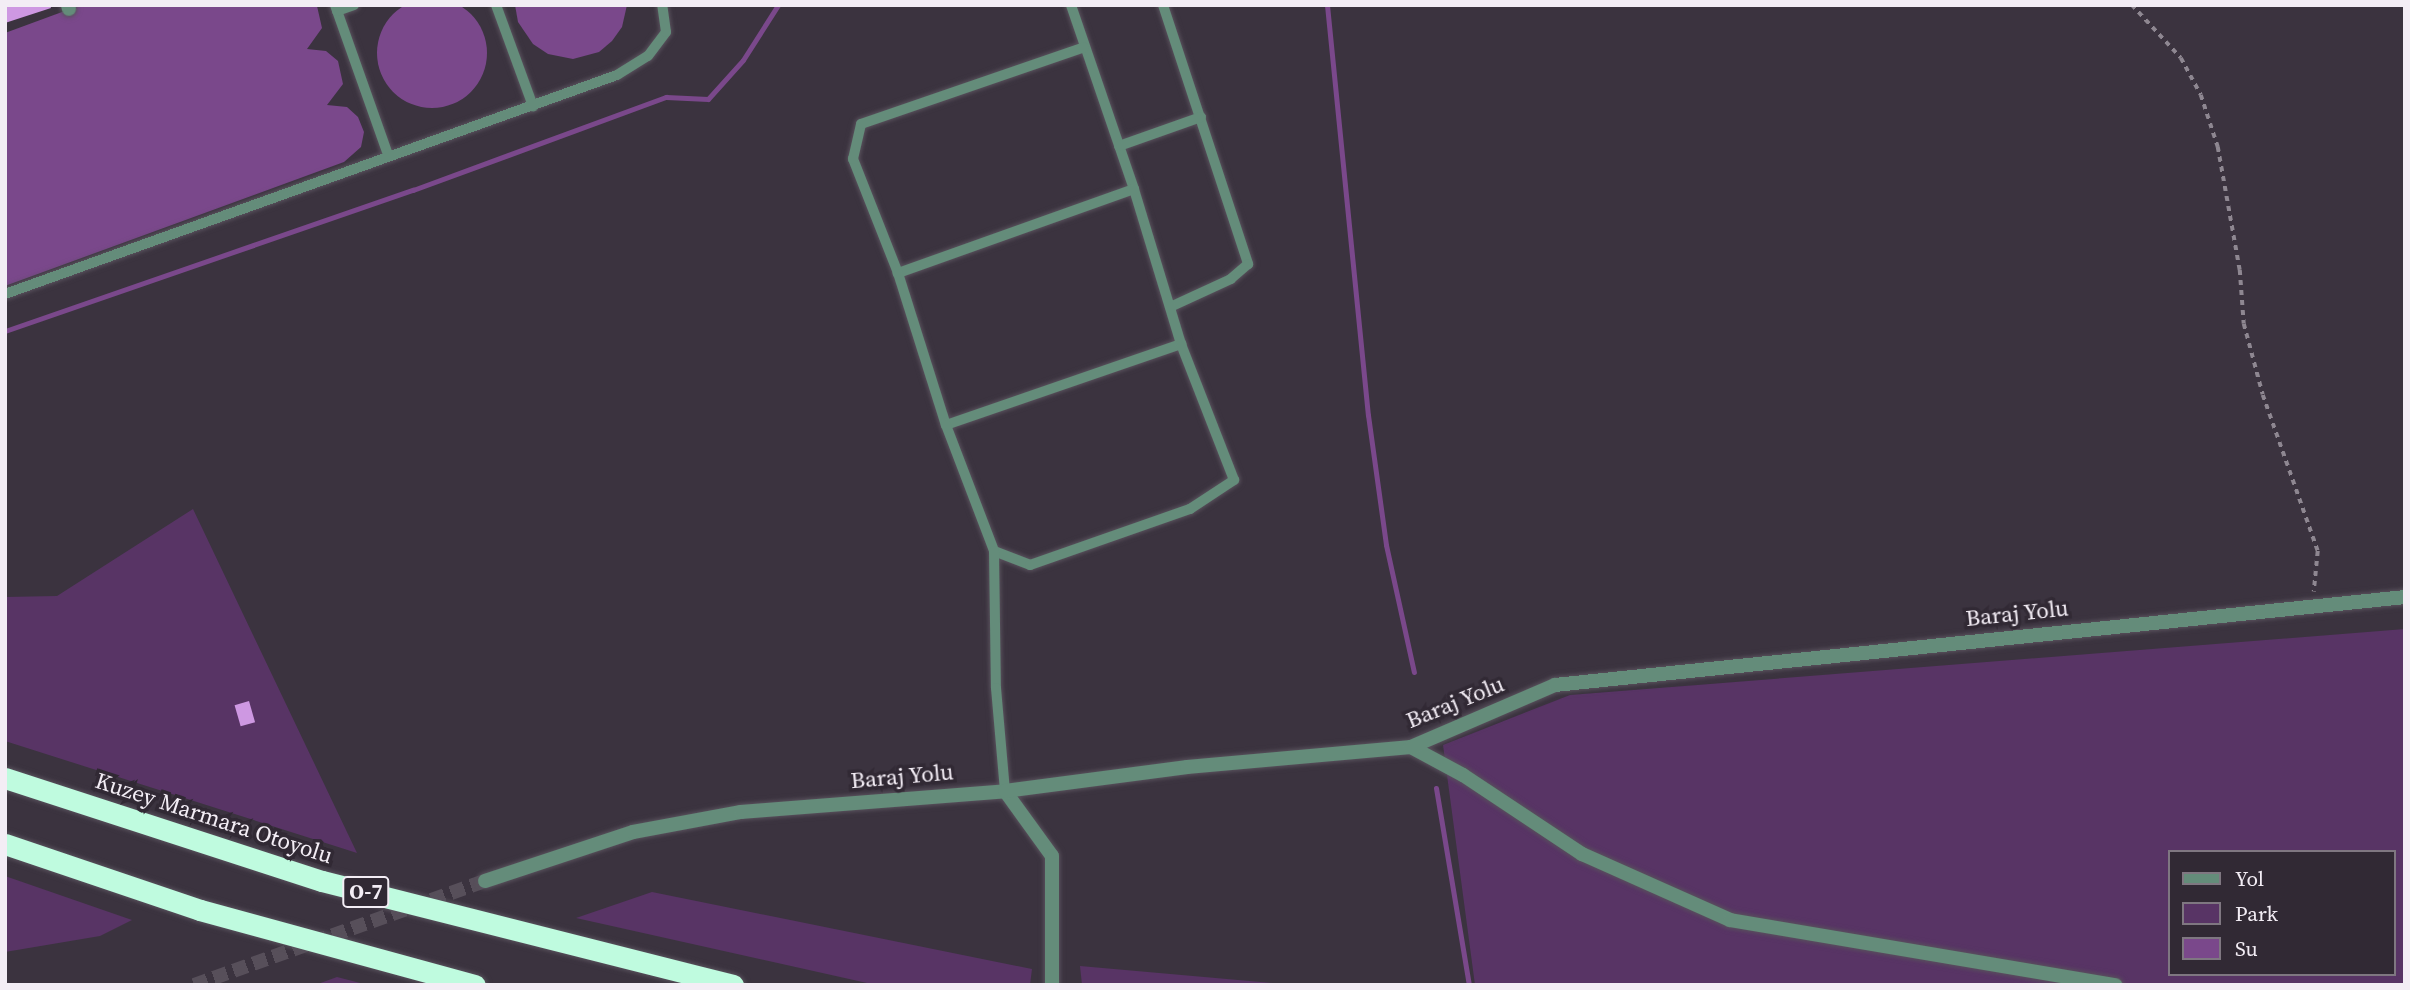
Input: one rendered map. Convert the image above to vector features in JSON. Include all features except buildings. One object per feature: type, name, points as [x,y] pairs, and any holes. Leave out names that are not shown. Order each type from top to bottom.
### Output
[{"type":"highway","name":"Kuzey Marmara Otoyolu","points":[[5,778],[323,881],[733,985]]},
{"type":"highway","points":[[5,844],[200,910],[475,985]]},
{"type":"street","name":"Baraj Yolu","points":[[485,881],[633,832],[741,812],[1005,791],[1186,767],[1411,747],[1555,685],[2405,597]]},
{"type":"street","points":[[1411,747],[1463,775],[1582,854],[1730,920],[2116,985]]},
{"type":"street","points":[[1005,791],[1052,856],[1052,985]]},
{"type":"lane","points":[[354,5],[336,8],[388,155]]},
{"type":"lane","points":[[496,5],[533,106]]},
{"type":"lane","points":[[5,294],[294,194],[388,155],[617,75],[648,56],[666,32],[662,5]]},
{"type":"lane","points":[[994,551],[1030,565],[1190,509],[1234,480],[1181,344],[1134,189],[1070,5]]},
{"type":"lane","points":[[1163,5],[1248,264],[1231,279],[1170,307]]},
{"type":"lane","points":[[1005,791],[996,688],[994,551],[946,425],[898,273],[853,159],[861,124],[1084,47]]},
{"type":"lane","points":[[1119,146],[1201,117]]},
{"type":"lane","points":[[898,273],[1134,189]]},
{"type":"lane","points":[[946,425],[1181,344]]},
{"type":"path","points":[[2132,5],[2181,58],[2200,95],[2218,146],[2240,270],[2244,324],[2263,395],[2318,551],[2312,606]]},
{"type":"green space","points":[[193,509],[357,853],[5,741],[5,597],[57,596]]},
{"type":"green space","points":[[2405,629],[2405,985],[1475,985],[1443,745],[1570,695]]},
{"type":"green space","points":[[5,876],[132,920],[100,936],[5,952]]},
{"type":"green space","points":[[652,892],[1032,969],[1030,985],[876,985],[576,918]]},
{"type":"green space","points":[[1080,966],[1294,985],[1082,985]]},
{"type":"green space","points":[[337,977],[368,985],[315,985]]},
{"type":"water","points":[[421,-1],[453,2],[471,14],[486,42],[483,74],[471,92],[443,107],[411,104],[393,92],[378,64],[381,32],[393,14]]},
{"type":"water","points":[[81,5],[317,6],[322,28],[307,49],[326,51],[338,61],[343,84],[327,105],[347,107],[358,117],[364,132],[361,147],[344,162],[5,286],[5,33]]},
{"type":"water","points":[[515,5],[627,5],[622,27],[612,41],[599,52],[573,59],[548,54],[533,44],[518,22]]},
{"type":"waterway","points":[[5,331],[413,190],[666,97],[708,99],[743,60],[778,5]]},
{"type":"waterway","points":[[1327,5],[1368,415],[1386,545],[1414,672]]},
{"type":"waterway","points":[[1436,788],[1469,985]]},
{"type":"tunnel","points":[[194,985],[485,881]]}]
